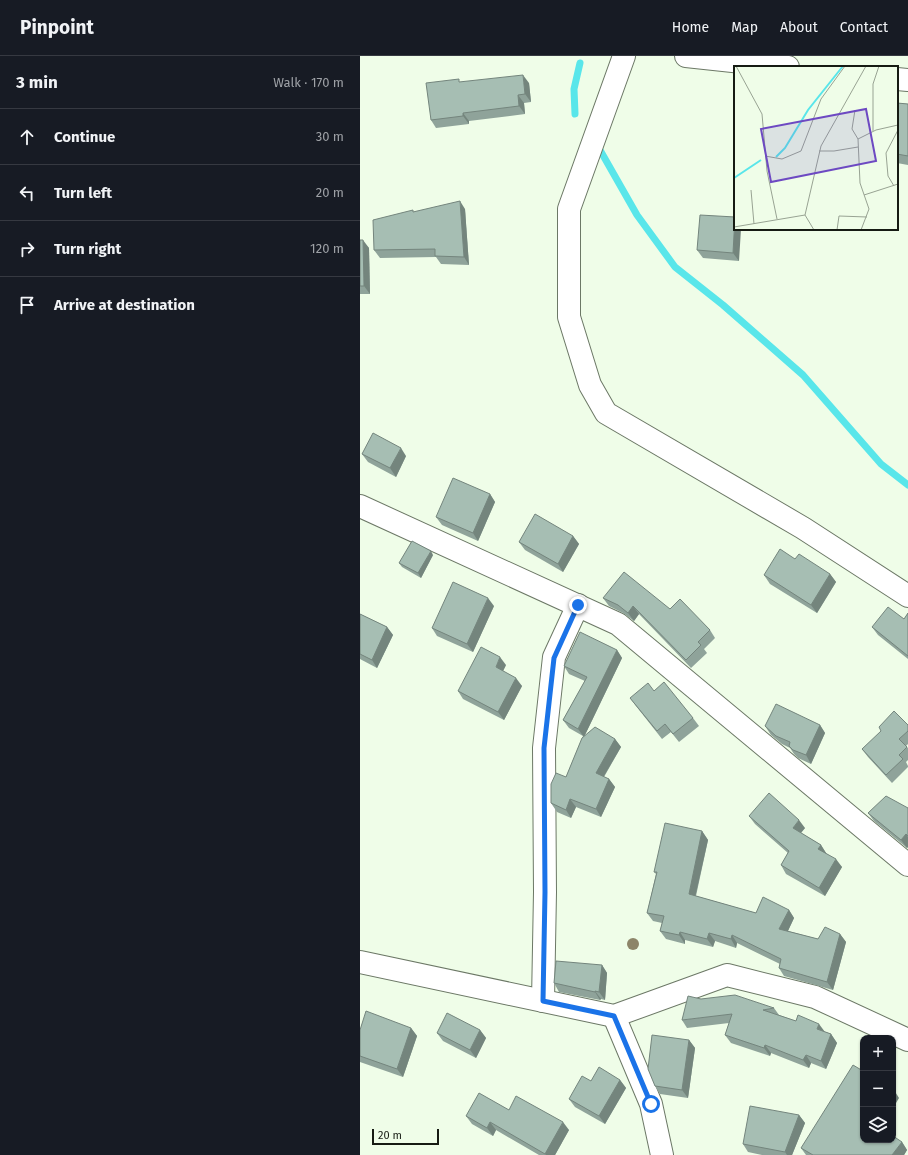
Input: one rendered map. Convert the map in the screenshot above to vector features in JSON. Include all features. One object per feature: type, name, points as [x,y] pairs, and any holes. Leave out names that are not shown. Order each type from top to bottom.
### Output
[{"type":"street","points":[[624,56],[569,209],[569,317],[590,385],[606,413],[803,528],[908,596]]},
{"type":"street","points":[[686,56],[779,66]]},
{"type":"street","points":[[898,79],[908,80]]},
{"type":"street","points":[[360,506],[618,624],[908,865]]},
{"type":"street","points":[[543,1001],[545,892],[544,748],[554,658],[578,605]]},
{"type":"street","points":[[360,962],[614,1016],[727,975],[815,997],[908,1040]]},
{"type":"street","points":[[614,1016],[651,1104],[662,1155]]},
{"type":"building","points":[[523,75],[525,94],[518,95],[519,106],[463,113],[463,116],[431,120],[426,83],[459,79],[459,82]]},
{"type":"building","points":[[898,103],[908,104],[908,156],[898,154]]},
{"type":"building","points":[[460,201],[464,257],[435,256],[435,249],[374,250],[373,220],[413,210],[413,212]]},
{"type":"building","points":[[700,215],[734,217],[733,253],[697,250]]},
{"type":"building","points":[[360,240],[363,240],[364,286],[360,286]]},
{"type":"building","points":[[373,433],[401,448],[390,468],[362,454]]},
{"type":"building","points":[[453,478],[490,494],[473,533],[436,517]]},
{"type":"building","points":[[535,514],[573,536],[558,564],[519,542]]},
{"type":"building","points":[[412,541],[431,551],[418,573],[399,563]]},
{"type":"building","points":[[780,549],[795,559],[799,554],[830,574],[811,605],[764,575]]},
{"type":"building","points":[[624,572],[670,609],[680,599],[710,630],[698,642],[701,645],[686,660],[633,606],[628,613],[618,605],[603,598]]},
{"type":"building","points":[[453,582],[488,598],[467,644],[432,628]]},
{"type":"building","points":[[888,607],[904,619],[908,613],[908,656],[872,627]]},
{"type":"building","points":[[360,614],[387,627],[372,660],[360,654]]},
{"type":"building","points":[[580,632],[617,650],[578,729],[563,720],[587,677],[564,666]]},
{"type":"building","points":[[481,647],[500,657],[496,667],[516,678],[498,712],[458,691]]},
{"type":"building","points":[[664,682],[693,718],[673,734],[665,724],[657,731],[630,698],[648,683],[654,691]]},
{"type":"building","points":[[776,704],[820,725],[806,755],[793,750],[789,746],[790,742],[776,736],[765,726]]},
{"type":"building","points":[[894,711],[908,725],[908,731],[899,739],[907,747],[899,755],[903,759],[886,775],[862,749],[881,731],[879,727]]},
{"type":"building","points":[[595,727],[615,739],[596,773],[609,779],[596,809],[570,799],[566,810],[551,803],[551,784],[556,773],[566,777],[582,738]]},
{"type":"building","points":[[769,793],[799,820],[793,828],[821,845],[818,849],[836,859],[819,888],[781,865],[789,851],[749,816]]},
{"type":"building","points":[[886,796],[908,808],[908,836],[906,834],[901,840],[868,813]]},
{"type":"building","points":[[665,823],[702,831],[689,894],[756,913],[763,897],[789,910],[779,929],[818,939],[825,927],[840,934],[827,982],[779,968],[781,959],[732,935],[731,939],[709,933],[707,939],[680,932],[679,935],[660,931],[664,916],[647,913],[657,872],[654,872]]},
{"type":"building","points":[[556,961],[602,965],[599,992],[554,983]]},
{"type":"building","points":[[735,995],[774,1008],[763,1010],[796,1021],[798,1015],[819,1024],[817,1029],[831,1034],[821,1061],[806,1055],[803,1060],[765,1045],[764,1048],[725,1035],[732,1014],[682,1020],[688,996],[701,999]]},
{"type":"building","points":[[366,1011],[411,1028],[397,1069],[360,1056],[360,1030]]},
{"type":"building","points":[[447,1013],[480,1030],[470,1050],[437,1033]]},
{"type":"building","points":[[652,1035],[689,1040],[682,1090],[655,1086],[648,1069]]},
{"type":"building","points":[[853,1065],[860,1069],[860,1143],[896,1143],[896,1138],[902,1142],[892,1155],[813,1155],[801,1148]]},
{"type":"building","points":[[599,1067],[620,1080],[599,1116],[569,1099],[582,1076],[591,1081]]},
{"type":"building","points":[[479,1093],[509,1110],[516,1096],[563,1122],[545,1154],[490,1122],[487,1128],[466,1116]]},
{"type":"building","points":[[750,1106],[799,1115],[785,1152],[743,1144]]},
{"type":"waterway","points":[[575,114],[574,89],[580,63]]},
{"type":"waterway","points":[[600,150],[637,215],[675,267],[723,305],[803,375],[881,464],[908,485]]},
{"type":"route","points":[[578,605],[554,658],[544,748],[545,892],[543,1001],[614,1016],[651,1104]]}]
